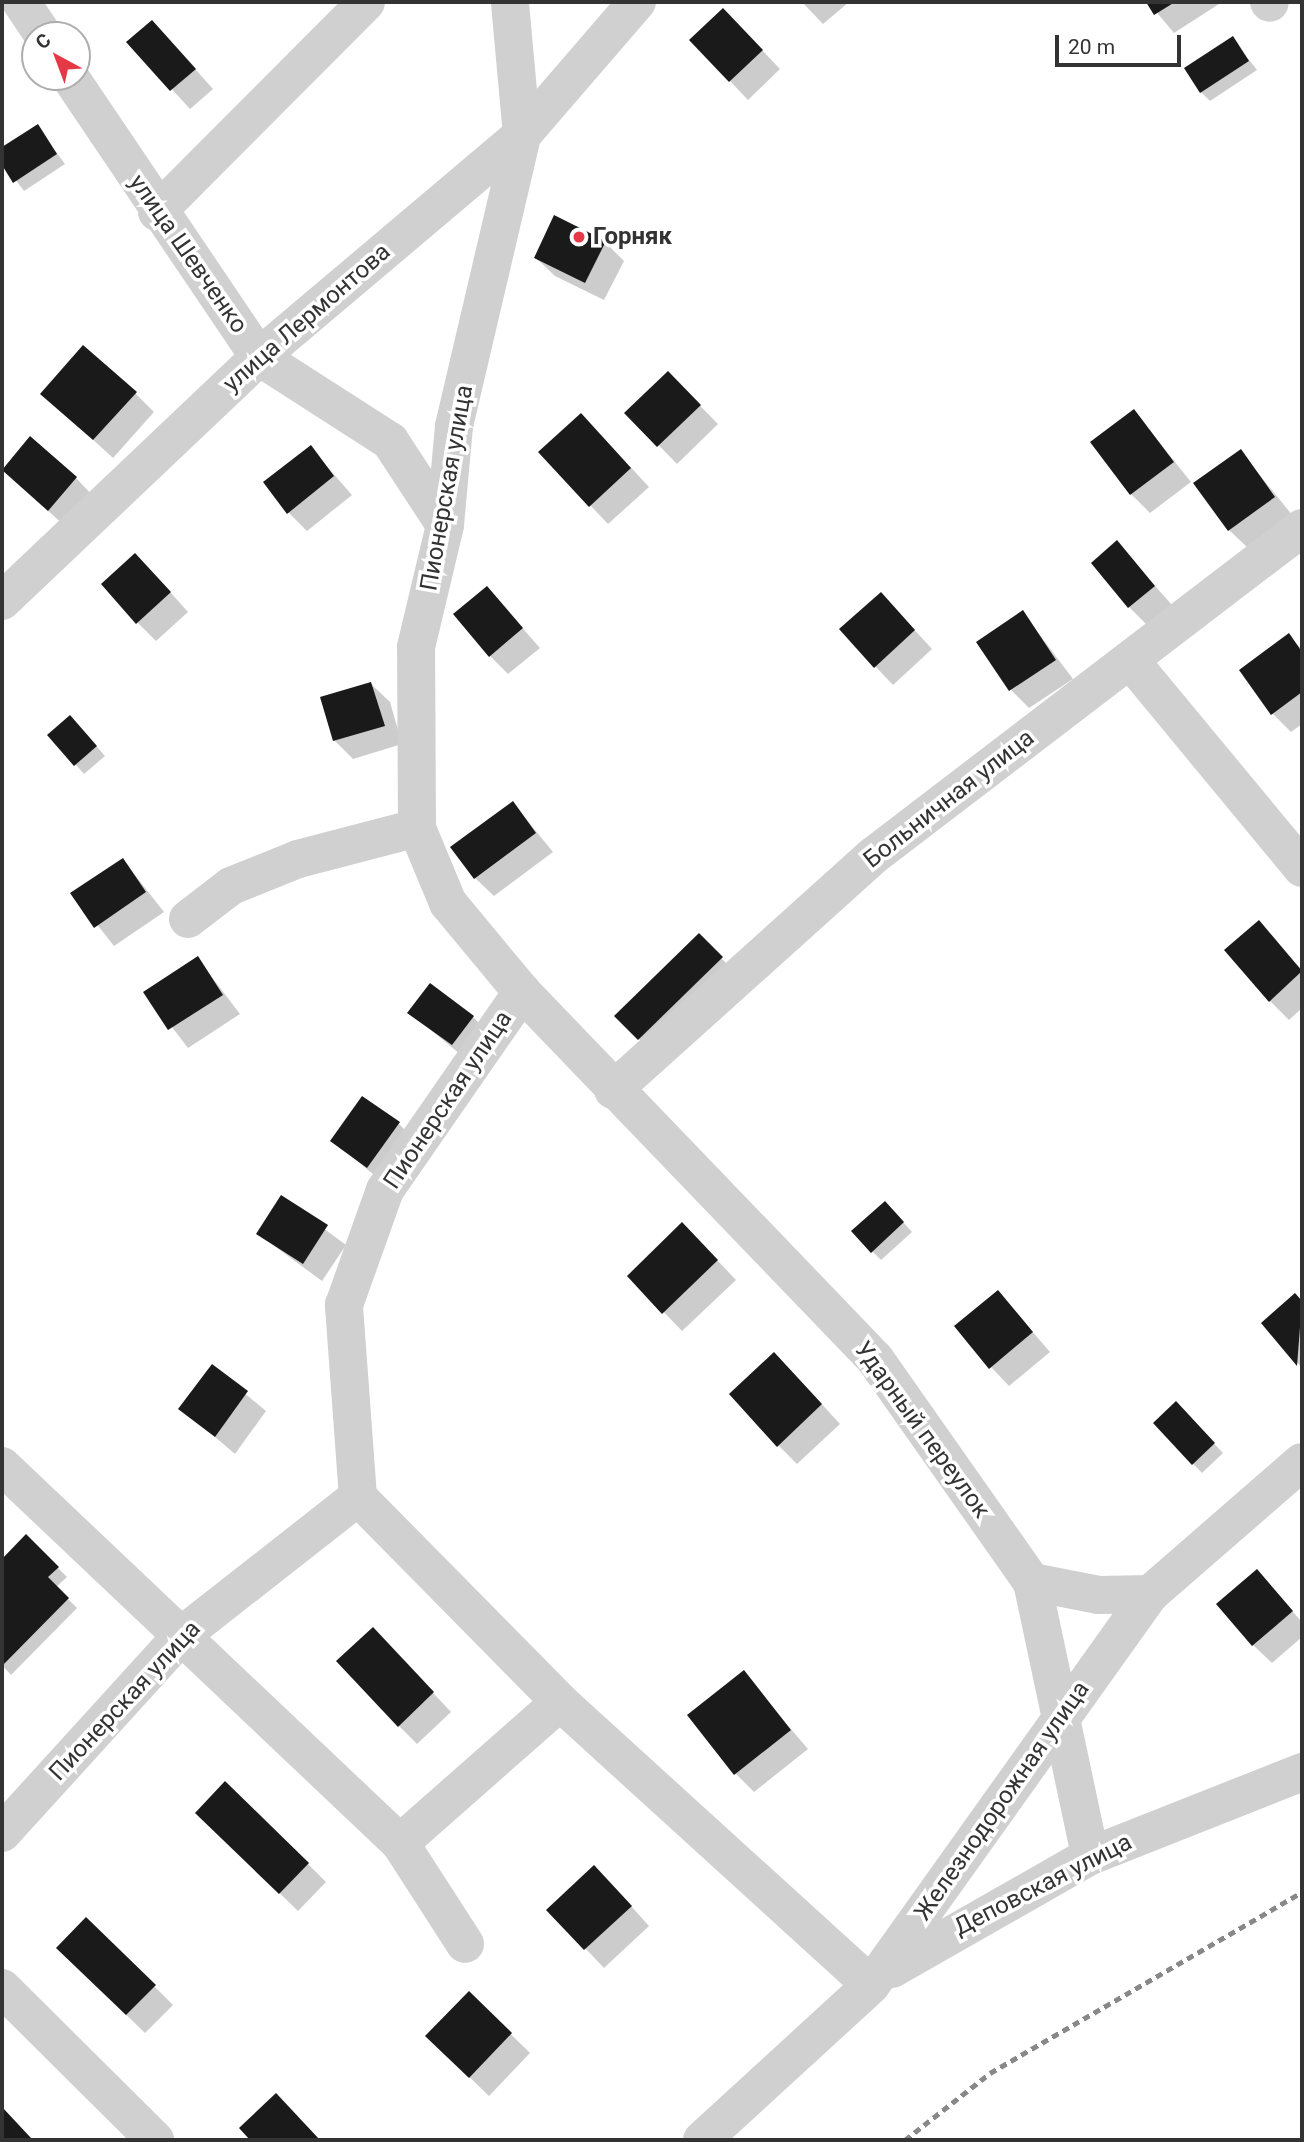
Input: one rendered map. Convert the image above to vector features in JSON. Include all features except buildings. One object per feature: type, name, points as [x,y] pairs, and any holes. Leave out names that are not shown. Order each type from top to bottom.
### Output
[{"type":"street","points":[[2,15],[20,2],[33,21]]},
{"type":"street","points":[[157,212],[366,2]]},
{"type":"street","points":[[510,2],[522,135]]},
{"type":"street","name":"Пионерская улица","points":[[2,1833],[182,1635],[358,1497],[345,1305],[385,1189],[522,992],[448,903],[417,828],[416,647],[445,525],[454,426],[522,135],[638,2]]},
{"type":"street","name":"улица Шевченко","points":[[79,91],[157,212],[259,357],[390,441],[445,525]]},
{"type":"street","name":"улица Лермонтова","points":[[2,601],[259,357],[522,135]]},
{"type":"street","name":"Больничная улица","points":[[613,1090],[873,856],[1302,528]]},
{"type":"street","points":[[1130,660],[1302,868]]},
{"type":"street","points":[[188,919],[231,886],[298,859],[417,828]]},
{"type":"street","name":"Ударный переулок","points":[[522,992],[613,1090],[875,1359],[1032,1582],[1090,1856]]},
{"type":"street","name":"Железнодорожная улица","points":[[702,2140],[871,1985],[1150,1594],[1302,1462]]},
{"type":"street","points":[[2,1466],[400,1843],[465,1944]]},
{"type":"street","points":[[358,1497],[560,1702],[871,1985]]},
{"type":"street","points":[[1032,1582],[1099,1595],[1150,1594]]},
{"type":"street","points":[[400,1843],[560,1702]]},
{"type":"street","name":"Деповская улица","points":[[871,1985],[959,1926],[1090,1856],[1302,1772]]},
{"type":"street","points":[[2,1988],[155,2140]]},
{"type":"railway","points":[[905,2140],[990,2073],[1302,1892]]},
{"type":"place","name":"Горняк","points":[[579,237]]}]
